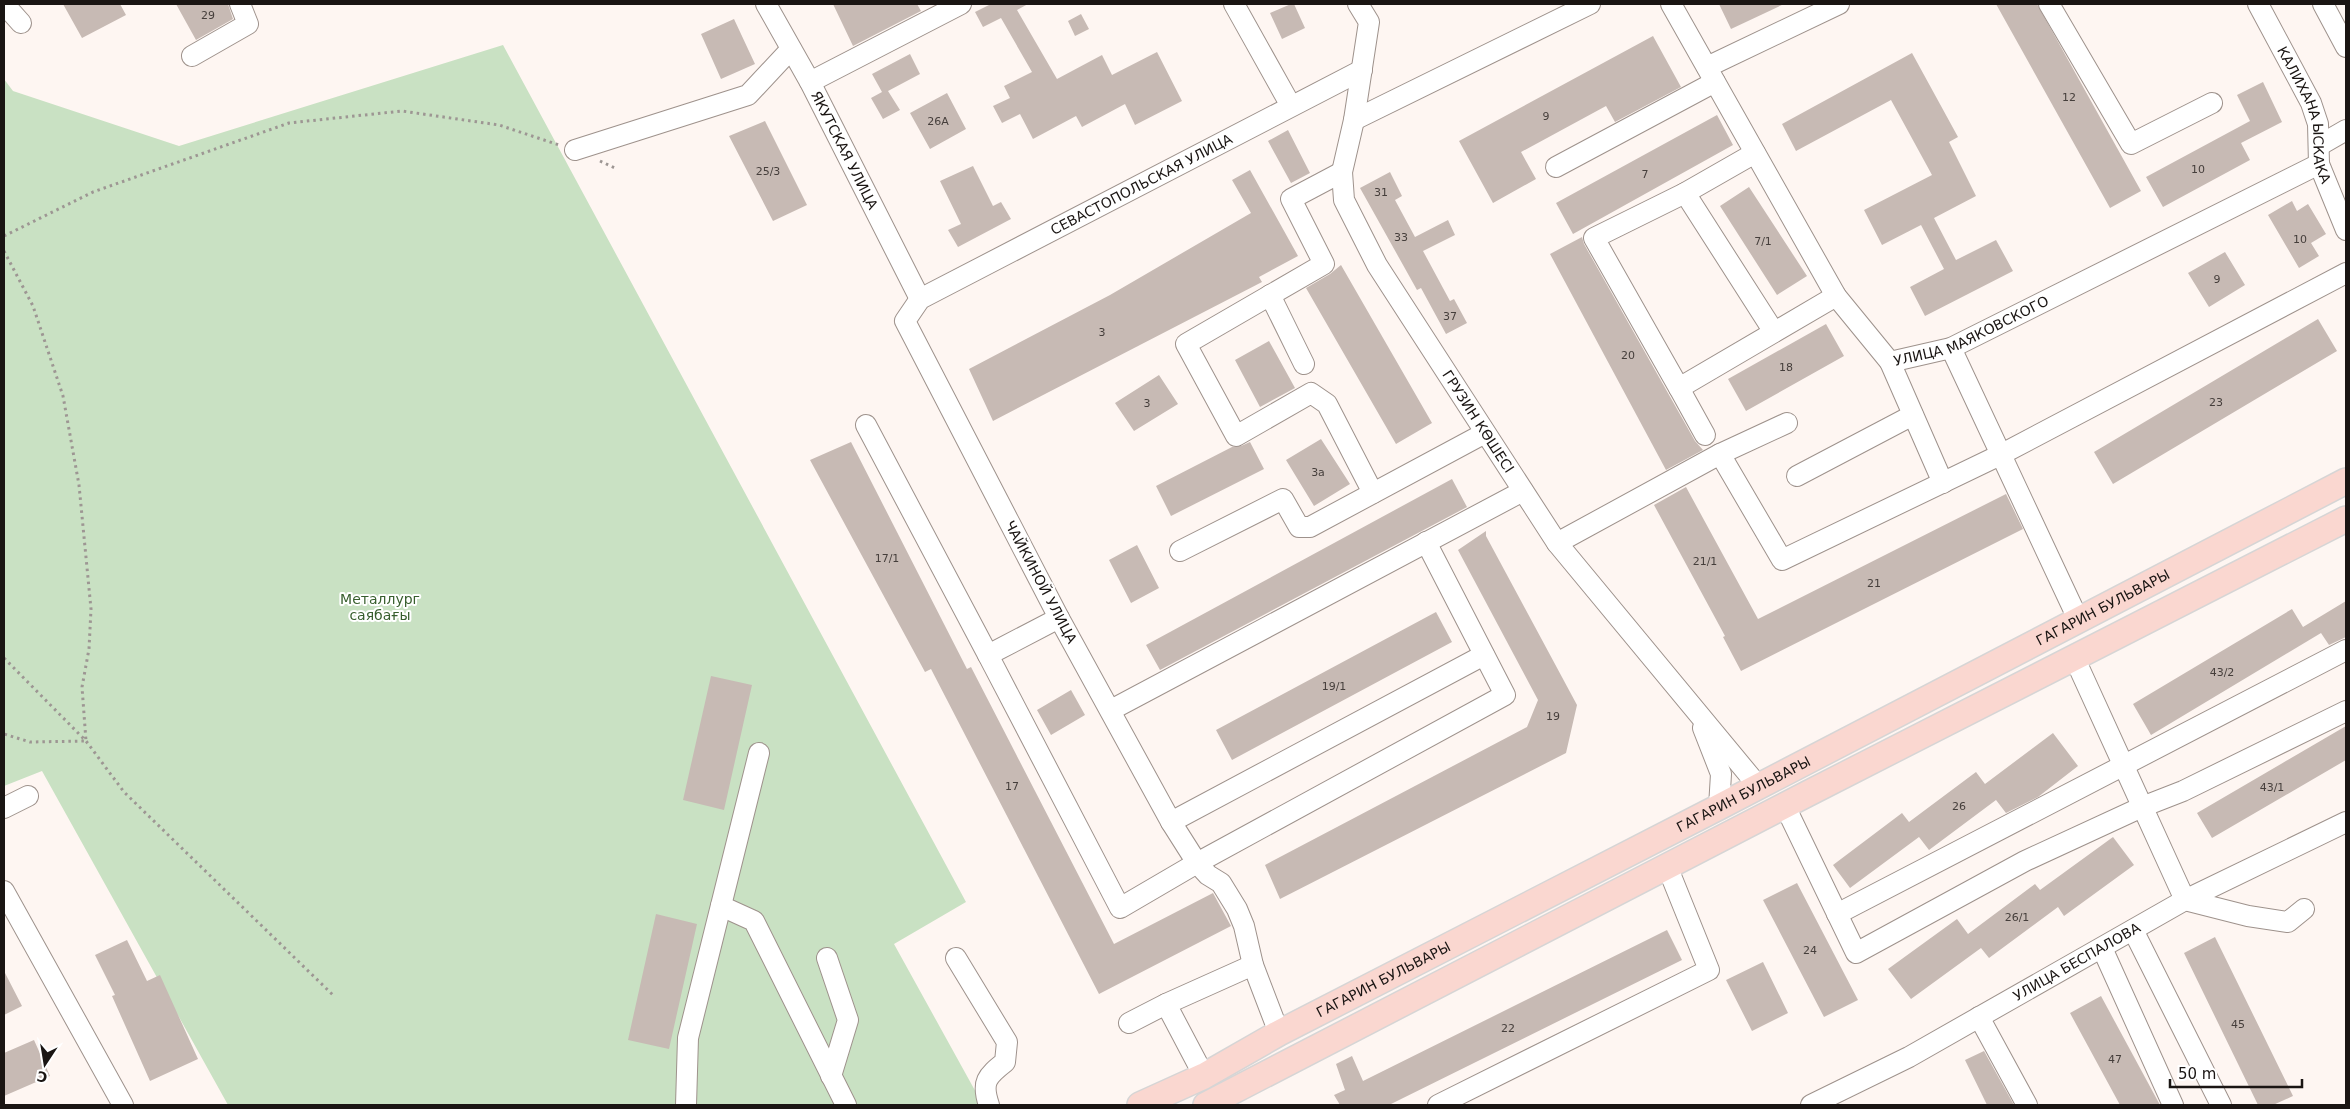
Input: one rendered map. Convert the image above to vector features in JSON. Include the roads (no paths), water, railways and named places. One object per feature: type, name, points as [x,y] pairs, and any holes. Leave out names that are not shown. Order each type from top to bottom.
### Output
[{"type":"main road","name":"ГАГАРИН БУЛЬВАРЫ","points":[[1146,1104],[1204,1076],[1279,1033],[1759,787],[2078,619],[2346,481]]},
{"type":"main road","name":"ГАГАРИН БУЛЬВАРЫ","points":[[1206,1105],[1667,866],[2346,519]]},
{"type":"main road","points":[[1759,787],[1780,808]]},
{"type":"street","points":[[4,4],[21,23]]},
{"type":"street","points":[[192,56],[248,24],[240,4]]},
{"type":"street","name":"ЯКУТСКАЯ УЛИЦА","points":[[766,4],[810,82],[920,299]]},
{"type":"street","points":[[810,82],[961,4]]},
{"type":"street","points":[[1234,4],[1291,106]]},
{"type":"street","name":"ГРУЗИН КӨШЕСІ","points":[[1358,4],[1369,22],[1354,120],[1342,172],[1344,200],[1377,265],[1557,543],[1759,787]]},
{"type":"street","points":[[1354,120],[1590,4]]},
{"type":"street","name":"УЛИЦА МАЯКОВСКОГО","points":[[1671,4],[1836,296],[1890,362],[1950,348],[2319,154],[2346,130]]},
{"type":"street","points":[[1556,167],[1711,75],[1839,4]]},
{"type":"street","points":[[2049,4],[2131,144],[2212,103]]},
{"type":"street","name":"КАЛИХАНА ЫСКАКА","points":[[2258,4],[2311,103],[2318,124],[2319,154],[2346,228]]},
{"type":"street","points":[[2323,4],[2346,47]]},
{"type":"street","points":[[575,150],[748,96],[791,49]]},
{"type":"street","name":"СЕВАСТОПОЛЬСКАЯ УЛИЦА","points":[[920,299],[1362,70]]},
{"type":"street","points":[[1705,435],[1594,238],[1685,193],[1755,154]]},
{"type":"street","points":[[1342,172],[1292,199],[1324,264],[1186,344],[1236,436],[1311,393],[1327,404],[1373,493]]},
{"type":"street","points":[[1685,193],[1774,332]]},
{"type":"street","points":[[1720,454],[1782,560],[2000,455],[2346,272]]},
{"type":"street","points":[[1270,295],[1304,364]]},
{"type":"street","points":[[1680,388],[1836,296]]},
{"type":"street","name":"ЧАЙКИНОЙ УЛИЦА","points":[[920,299],[905,321],[1059,618],[1171,822],[1197,863],[1208,875],[1221,883],[1237,909],[1244,926],[1253,965],[1279,1033]]},
{"type":"street","points":[[1950,348],[2078,619]]},
{"type":"street","points":[[1890,362],[1943,483]]},
{"type":"street","points":[[1797,476],[1913,415]]},
{"type":"street","points":[[1557,543],[1720,454],[1788,423]]},
{"type":"street","points":[[866,425],[1120,908],[1197,863],[1505,695],[1426,542]]},
{"type":"street","points":[[1180,551],[1283,499],[1299,527],[1310,527],[1485,432]]},
{"type":"street","points":[[1111,710],[1523,491]]},
{"type":"street","points":[[988,655],[1059,618]]},
{"type":"street","points":[[1837,914],[2346,650]]},
{"type":"street","points":[[1171,822],[1484,655]]},
{"type":"street","points":[[2074,657],[2185,900],[2248,916],[2288,922],[2304,909]]},
{"type":"street","points":[[1780,808],[1856,953],[2025,861],[2142,807],[2183,791],[2346,711]]},
{"type":"street","points":[[1698,714],[1721,774],[1719,807]]},
{"type":"street","points":[[686,1105],[688,1038],[759,753]]},
{"type":"street","points":[[4,808],[28,796]]},
{"type":"street","name":"УЛИЦА БЕСПАЛОВА","points":[[1811,1105],[1845,1098],[1979,1017],[2185,900],[2346,822]]},
{"type":"street","points":[[1438,1105],[1709,970],[1667,866]]},
{"type":"street","points":[[4,891],[123,1105]]},
{"type":"street","points":[[721,906],[754,922],[846,1105]]},
{"type":"street","points":[[2133,930],[2221,1105]]},
{"type":"street","points":[[2102,948],[2173,1105]]},
{"type":"street","points":[[827,958],[848,1020],[831,1076]]},
{"type":"street","points":[[956,958],[1007,1042],[1005,1062],[989,1075],[984,1091],[989,1105]]},
{"type":"street","points":[[1129,1023],[1166,1004],[1253,965]]},
{"type":"street","points":[[1166,1004],[1204,1076]]},
{"type":"street","points":[[1979,1017],[2028,1105]]},
{"type":"park label","name":"Металлург саябағы","points":[[380,608]]}]
